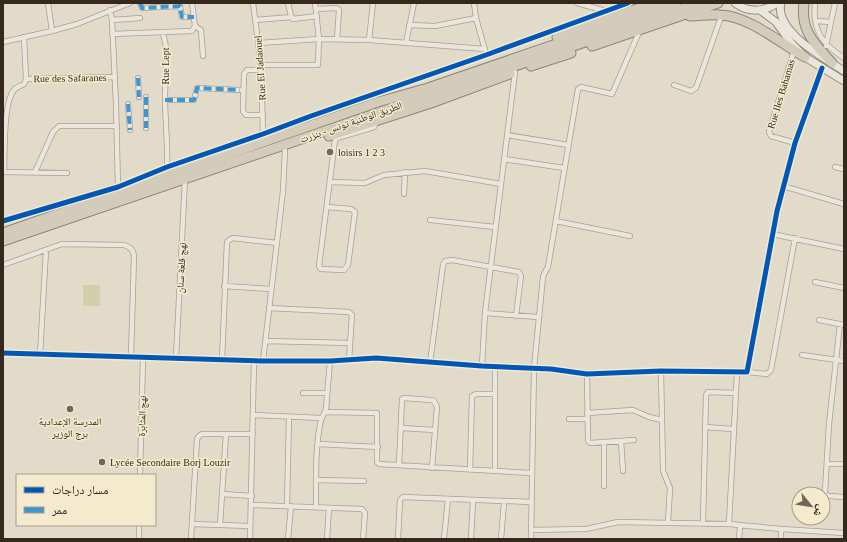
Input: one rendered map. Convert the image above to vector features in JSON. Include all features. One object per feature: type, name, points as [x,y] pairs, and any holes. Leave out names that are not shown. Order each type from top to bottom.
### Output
[{"type":"highway","points":[[378,102],[432,80],[641,6],[654,3]]},
{"type":"highway","name":"الطريق الوطنية تونس - بنزرت","points":[[4,244],[57,222],[209,171],[577,41],[676,3]]},
{"type":"highway","name":"الطريق الوطنية تونس - بنزرت","points":[[3,233],[378,102],[428,88],[699,3]]},
{"type":"highway","points":[[209,171],[265,157],[431,103],[514,72],[718,3]]},
{"type":"highway","points":[[804,3],[803,14],[806,30],[817,46],[832,63]]},
{"type":"highway","points":[[651,26],[690,16],[722,14],[751,24],[805,57]]},
{"type":"street","points":[[48,3],[52,31]]},
{"type":"street","points":[[3,42],[77,24],[130,3]]},
{"type":"street","points":[[140,3],[142,8],[180,6],[182,17],[194,17]]},
{"type":"street","points":[[112,34],[192,31],[195,26],[192,3]]},
{"type":"street","name":"Rue El Jadaouel","points":[[253,3],[261,68],[263,134]]},
{"type":"street","points":[[288,3],[292,18]]},
{"type":"street","points":[[263,115],[246,115],[243,111],[244,74],[247,70],[261,68],[318,65],[319,39],[315,3]]},
{"type":"street","points":[[369,40],[374,3]]},
{"type":"street","points":[[406,43],[414,3]]},
{"type":"street","points":[[474,3],[476,18],[486,55]]},
{"type":"street","points":[[577,3],[607,11]]},
{"type":"street","points":[[3,221],[118,187],[167,167],[486,55],[628,3]]},
{"type":"street","points":[[735,3],[745,9],[760,10],[777,3]]},
{"type":"street","points":[[781,3],[781,14],[795,36],[809,49],[844,71]]},
{"type":"street","points":[[815,3],[815,21],[821,39],[826,46],[844,58]]},
{"type":"street","points":[[826,46],[835,3]]},
{"type":"street","points":[[316,9],[337,8],[339,10],[337,40]]},
{"type":"street","points":[[110,10],[112,20],[117,126],[118,187]]},
{"type":"street","points":[[760,10],[776,22],[792,44],[805,57],[844,81]]},
{"type":"street","points":[[674,85],[691,91],[696,88],[722,14]]},
{"type":"street","points":[[255,20],[295,19],[317,16]]},
{"type":"street","points":[[112,20],[140,18]]},
{"type":"street","points":[[409,25],[435,26],[476,18]]},
{"type":"street","points":[[815,21],[831,22]]},
{"type":"street","points":[[195,26],[201,30],[203,56]]},
{"type":"street","points":[[531,539],[534,368],[538,317],[544,274],[548,268],[578,88],[581,87],[612,94],[640,30]]},
{"type":"street","name":"Rue Lept","points":[[162,32],[165,49],[167,167]]},
{"type":"street","points":[[24,37],[26,79],[24,84],[13,91],[5,113],[4,172],[68,173]]},
{"type":"street","points":[[259,43],[319,39],[369,40],[485,49]]},
{"type":"street","name":"Rue Iles Bahamas","points":[[794,51],[769,132],[771,136],[795,143]]},
{"type":"street","points":[[747,372],[772,234],[783,186],[795,143],[822,68]]},
{"type":"street","points":[[482,366],[491,267],[514,72]]},
{"type":"street","name":"Rue des Safaranes","points":[[26,79],[114,78]]},
{"type":"street","points":[[138,78],[139,97]]},
{"type":"street","points":[[165,100],[194,100],[197,88],[240,90]]},
{"type":"street","points":[[146,97],[146,128]]},
{"type":"street","points":[[128,104],[130,130]]},
{"type":"street","points":[[327,207],[351,209],[355,212],[348,265],[344,270],[320,268],[327,207],[330,182],[336,138],[374,127],[378,120]]},
{"type":"street","points":[[35,172],[53,132],[59,126],[117,126]]},
{"type":"street","points":[[507,135],[568,145]]},
{"type":"street","points":[[263,361],[277,243],[285,150]]},
{"type":"street","points":[[504,158],[564,168]]},
{"type":"street","points":[[836,167],[844,169]]},
{"type":"street","points":[[330,182],[365,183],[384,175],[428,171],[501,184]]},
{"type":"street","points":[[404,194],[405,172]]},
{"type":"street","name":"نهج قلعة سنان","points":[[176,358],[185,178]]},
{"type":"street","points":[[783,186],[844,204]]},
{"type":"street","points":[[430,220],[496,227]]},
{"type":"street","points":[[556,221],[630,236]]},
{"type":"street","points":[[772,234],[844,249]]},
{"type":"street","points":[[222,360],[226,246],[229,240],[233,238],[277,243]]},
{"type":"street","points":[[3,353],[254,361],[330,361],[376,358],[430,363],[551,369],[587,374],[661,370],[747,372],[768,374],[771,370],[795,238]]},
{"type":"street","points":[[3,265],[62,244],[124,245],[129,247],[133,250],[134,256],[131,356]]},
{"type":"street","points":[[40,355],[46,250]]},
{"type":"street","points":[[430,363],[444,263],[447,260],[516,271],[520,273],[516,316]]},
{"type":"street","points":[[815,282],[844,288]]},
{"type":"street","points":[[224,286],[271,289]]},
{"type":"street","points":[[269,308],[349,312],[352,316],[349,360]]},
{"type":"street","points":[[486,313],[538,317]]},
{"type":"street","points":[[819,320],[842,324],[836,360],[829,424],[825,494],[829,496],[844,497]]},
{"type":"street","points":[[265,341],[350,343]]},
{"type":"street","points":[[802,355],[844,361]]},
{"type":"street","name":"نهج المثابرة","points":[[140,474],[143,357]]},
{"type":"street","points":[[250,539],[254,361]]},
{"type":"street","points":[[316,507],[318,444],[321,418],[326,412],[330,361]]},
{"type":"street","points":[[495,471],[496,366]]},
{"type":"street","points":[[661,370],[663,472],[670,488],[668,523]]},
{"type":"street","points":[[729,524],[737,372]]},
{"type":"street","points":[[587,374],[588,441],[590,443],[634,440]]},
{"type":"street","points":[[303,393],[328,393]]},
{"type":"street","points":[[703,523],[706,395],[707,393],[735,393]]},
{"type":"street","points":[[470,470],[472,396],[476,394],[495,394]]},
{"type":"street","points":[[399,465],[402,400],[404,398],[434,401],[437,407],[432,468]]},
{"type":"street","points":[[587,413],[633,410],[649,418],[662,420]]},
{"type":"street","points":[[326,412],[376,413],[378,416],[378,464],[531,473]]},
{"type":"street","points":[[253,415],[321,418]]},
{"type":"street","points":[[288,539],[289,417]]},
{"type":"street","points":[[569,419],[587,418]]},
{"type":"street","points":[[705,427],[733,429]]},
{"type":"street","points":[[401,428],[435,430]]},
{"type":"street","points":[[192,539],[197,439],[202,434],[252,434]]},
{"type":"street","points":[[220,525],[226,434]]},
{"type":"street","points":[[621,441],[623,471]]},
{"type":"street","points":[[604,442],[604,486]]},
{"type":"street","points":[[318,444],[378,447]]},
{"type":"street","points":[[827,464],[844,464]]},
{"type":"street","points":[[316,480],[364,481]]},
{"type":"street","points":[[222,494],[252,496]]},
{"type":"street","points":[[398,539],[401,499],[403,497],[531,502]]},
{"type":"street","points":[[444,539],[448,499]]},
{"type":"street","points":[[471,539],[473,500]]},
{"type":"street","points":[[501,539],[504,502]]},
{"type":"street","points":[[251,505],[363,510],[365,513],[364,539]]},
{"type":"street","points":[[327,539],[329,508]]},
{"type":"street","points":[[531,530],[586,529],[618,522],[729,524],[844,533]]},
{"type":"street","points":[[192,524],[250,526]]},
{"type":"street","points":[[739,539],[740,525]]},
{"type":"street","points":[[139,526],[139,539]]},
{"type":"street","points":[[781,529],[781,539]]},
{"type":"green space","points":[[83,285],[100,285],[100,306],[83,306]]},
{"type":"marked path","points":[[140,3],[142,8],[180,6],[182,17],[194,17]]},
{"type":"marked path","points":[[138,78],[139,97]]},
{"type":"marked path","points":[[165,100],[194,100],[197,88],[240,90]]},
{"type":"marked path","points":[[146,97],[146,128]]},
{"type":"marked path","points":[[128,104],[130,130]]},
{"type":"cycle path","points":[[3,221],[118,187],[167,167],[486,55],[628,3]]},
{"type":"cycle path","points":[[3,353],[263,361],[330,361],[376,358],[482,366],[551,369],[587,374],[661,371],[747,372],[777,211],[795,143],[822,68]]},
{"type":"place","name":"loisirs 1 2 3","points":[[330,152]]},
{"type":"place","name":"المدرسة الإعدادية برج الوزير","points":[[70,409]]},
{"type":"place","name":"Lycée Secondaire Borj Louzir","points":[[102,462]]}]
